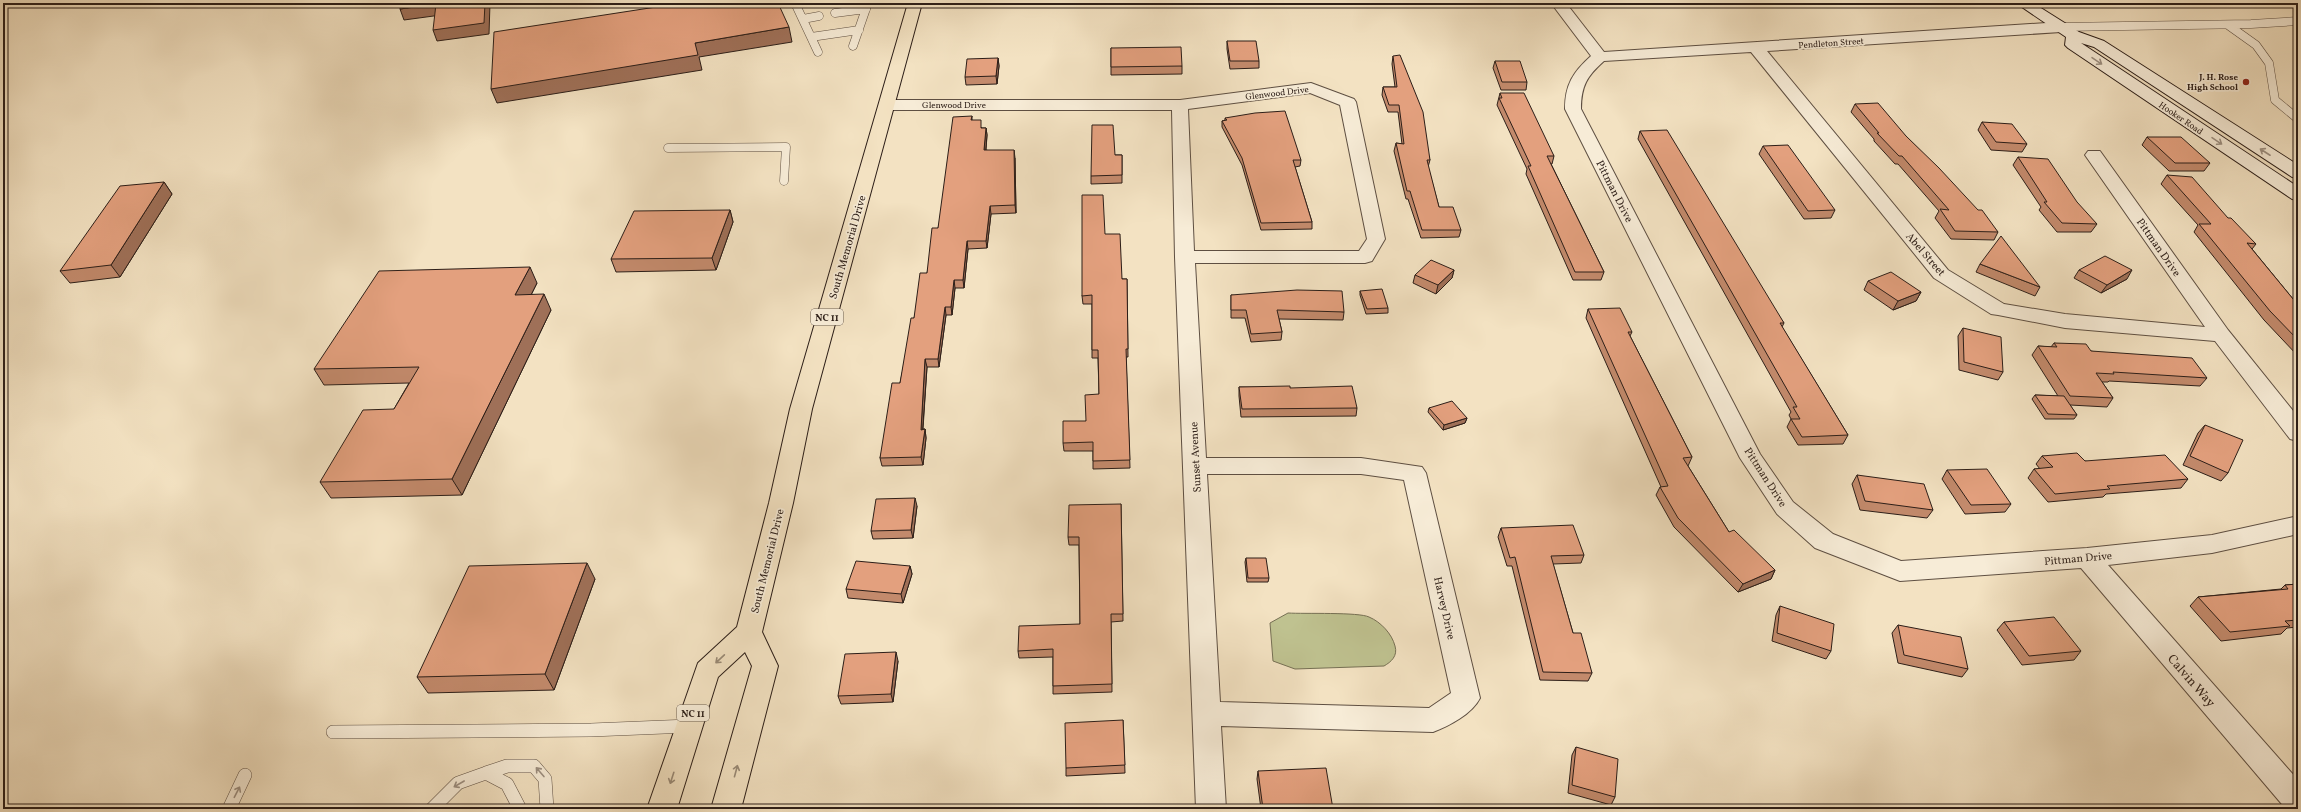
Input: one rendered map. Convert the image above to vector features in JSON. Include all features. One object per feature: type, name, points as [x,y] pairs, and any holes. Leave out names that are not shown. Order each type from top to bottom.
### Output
[{"type":"main road","name":"South Memorial Drive","points":[[749,632],[781,503],[801,409],[915,3]]},
{"type":"main road","name":"NC 11","points":[[662,809],[707,670],[749,632]]},
{"type":"main road","points":[[726,809],[765,666],[749,632]]},
{"type":"street","points":[[1558,3],[1600,57]]},
{"type":"street","name":"Hooker Road","points":[[2023,3],[2067,31],[2099,44],[2298,173]]},
{"type":"street","name":"Pendleton Street","points":[[1600,57],[2067,31]]},
{"type":"street","name":"Hooker Road","points":[[2067,31],[2073,45],[2298,196]]},
{"type":"street","name":"Abel Street","points":[[1756,48],[1941,274],[1947,278],[1998,309],[2064,321],[2221,335]]},
{"type":"street","name":"Pittman Drive","points":[[1600,57],[1580,74],[1572,90],[1573,109],[1751,458],[1785,508],[1824,541],[1900,572],[2087,558],[2212,544],[2298,525]]},
{"type":"street","name":"Glenwood Drive","points":[[887,105],[1180,105],[1312,88],[1348,102],[1376,239],[1365,257],[1185,257]]},
{"type":"street","name":"Sunset Avenue","points":[[1180,105],[1185,257],[1211,809]]},
{"type":"street","name":"Pittman Drive","points":[[2094,155],[2221,335],[2298,433]]},
{"type":"street","name":"Harvey Drive","points":[[1195,466],[1361,466],[1414,473],[1466,698],[1433,720],[1207,714]]},
{"type":"street","name":"Calvin Way","points":[[2087,558],[2298,801]]},
{"type":"lane","points":[[798,3],[803,19],[818,52]]},
{"type":"lane","points":[[835,13],[867,6]]},
{"type":"lane","points":[[854,46],[867,6]]},
{"type":"lane","points":[[803,19],[819,16]]},
{"type":"lane","points":[[2067,31],[2298,21]]},
{"type":"lane","points":[[2228,25],[2256,45],[2269,63],[2275,100],[2298,119]]},
{"type":"lane","points":[[811,37],[858,30]]},
{"type":"lane","points":[[668,148],[786,147],[784,181]]},
{"type":"lane","points":[[333,732],[591,730],[689,726]]},
{"type":"lane","points":[[432,809],[458,783],[507,766],[534,766],[545,779],[546,809]]},
{"type":"lane","points":[[486,773],[507,784],[520,809]]},
{"type":"lane","points":[[229,809],[246,775]]},
{"type":"green space","points":[[1288,613],[1354,614],[1369,617],[1378,622],[1389,633],[1394,642],[1396,650],[1395,656],[1384,666],[1295,669],[1273,661],[1270,623]]},
{"type":"building","points":[[400,3],[485,3],[484,23],[433,30],[436,4],[400,9]]},
{"type":"building","points":[[682,3],[778,3],[789,27],[695,43],[698,55],[491,89],[494,32]]},
{"type":"building","points":[[1227,41],[1256,41],[1259,61],[1230,61]]},
{"type":"building","points":[[1181,47],[1182,66],[1111,67],[1111,48]]},
{"type":"building","points":[[1400,55],[1423,112],[1430,160],[1427,160],[1439,207],[1453,207],[1461,230],[1422,230],[1410,191],[1407,191],[1396,143],[1404,144],[1399,105],[1389,105],[1383,87],[1397,87],[1393,56]]},
{"type":"building","points":[[998,58],[996,76],[965,77],[967,59]]},
{"type":"building","points":[[1495,61],[1520,61],[1527,82],[1502,82]]},
{"type":"building","points":[[1500,93],[1524,93],[1554,156],[1547,156],[1604,272],[1575,272],[1528,166],[1531,166],[1499,98],[1502,98]]},
{"type":"building","points":[[1878,103],[1906,136],[1939,168],[1978,210],[1982,210],[1998,232],[1955,231],[1940,209],[1949,210],[1902,156],[1899,156],[1877,133],[1879,133],[1855,104]]},
{"type":"building","points":[[1285,111],[1301,160],[1293,160],[1312,222],[1261,223],[1242,158],[1222,121],[1227,120],[1225,118],[1255,113]]},
{"type":"building","points":[[972,116],[971,120],[981,120],[981,128],[986,128],[984,150],[1014,150],[1015,205],[990,206],[986,241],[967,241],[963,280],[954,280],[951,307],[945,307],[938,359],[925,359],[921,430],[925,429],[921,457],[880,458],[892,383],[900,383],[911,318],[914,318],[920,273],[927,273],[932,228],[938,228],[953,117]]},
{"type":"building","points":[[1982,122],[2012,124],[2027,144],[1996,142]]},
{"type":"building","points":[[1092,125],[1113,125],[1115,155],[1122,155],[1122,175],[1091,176]]},
{"type":"building","points":[[1667,130],[1784,323],[1780,323],[1848,435],[1802,437],[1791,419],[1800,419],[1793,407],[1797,407],[1640,131]]},
{"type":"building","points":[[2147,137],[2181,137],[2210,163],[2175,163]]},
{"type":"building","points":[[1788,145],[1835,210],[1808,211],[1763,146]]},
{"type":"building","points":[[2018,157],[2048,159],[2077,202],[2097,224],[2062,223],[2044,202],[2047,202]]},
{"type":"building","points":[[2167,175],[2192,177],[2228,218],[2231,218],[2256,244],[2247,243],[2298,305],[2298,340],[2270,311],[2199,224],[2211,224]]},
{"type":"building","points":[[164,182],[111,265],[60,271],[120,186]]},
{"type":"building","points":[[1082,195],[1103,195],[1105,234],[1120,234],[1122,279],[1127,279],[1128,349],[1126,349],[1130,460],[1093,461],[1093,442],[1063,443],[1063,421],[1086,421],[1085,395],[1099,394],[1098,350],[1092,350],[1092,295],[1082,296]]},
{"type":"building","points":[[730,210],[712,258],[611,259],[634,211]]},
{"type":"building","points":[[2001,236],[2040,287],[1980,264]]},
{"type":"building","points":[[2105,256],[2132,270],[2107,285],[2079,270]]},
{"type":"building","points":[[1431,260],[1454,270],[1438,285],[1415,275]]},
{"type":"building","points":[[530,267],[515,295],[544,294],[452,479],[320,482],[363,410],[394,409],[419,367],[314,369],[379,271]]},
{"type":"building","points":[[1891,272],[1921,292],[1898,301],[1868,281]]},
{"type":"building","points":[[1382,289],[1388,308],[1367,309],[1360,291]]},
{"type":"building","points":[[1297,290],[1342,291],[1344,312],[1277,310],[1282,332],[1251,334],[1246,310],[1231,310],[1231,295]]},
{"type":"building","points":[[1620,308],[1632,332],[1628,332],[1692,457],[1683,458],[1729,532],[1734,530],[1775,570],[1743,584],[1678,518],[1660,487],[1668,486],[1588,309]]},
{"type":"building","points":[[1963,328],[2001,337],[2003,372],[1964,362]]},
{"type":"building","points":[[2054,343],[2086,344],[2091,351],[2192,358],[2207,378],[2113,372],[2114,374],[2096,373],[2113,398],[2070,396],[2038,346],[2057,347]]},
{"type":"building","points":[[1290,386],[1290,388],[1352,386],[1357,408],[1242,409],[1239,387]]},
{"type":"building","points":[[2035,395],[2064,396],[2077,415],[2048,414]]},
{"type":"building","points":[[1452,401],[1467,418],[1444,425],[1429,408]]},
{"type":"building","points":[[2205,425],[2243,440],[2228,473],[2190,456]]},
{"type":"building","points":[[2077,453],[2085,461],[2165,455],[2188,479],[2107,486],[2110,489],[2055,494],[2034,469],[2053,467],[2042,456]]},
{"type":"building","points":[[1987,469],[2011,504],[1971,505],[1947,470]]},
{"type":"building","points":[[1857,475],[1924,484],[1933,510],[1865,501]]},
{"type":"building","points":[[915,498],[911,530],[871,531],[876,499]]},
{"type":"building","points":[[1121,504],[1123,614],[1111,614],[1112,684],[1053,686],[1053,649],[1018,651],[1019,626],[1080,624],[1079,537],[1068,537],[1069,505]]},
{"type":"building","points":[[1573,525],[1584,555],[1551,556],[1573,633],[1581,633],[1592,673],[1543,672],[1515,557],[1510,558],[1501,528]]},
{"type":"building","points":[[1246,558],[1266,558],[1269,578],[1248,578]]},
{"type":"building","points":[[856,561],[910,566],[901,594],[846,589]]},
{"type":"building","points":[[587,563],[545,674],[417,677],[469,566]]},
{"type":"building","points":[[2298,584],[2298,620],[2285,621],[2290,626],[2230,632],[2198,597],[2288,589],[2285,585]]},
{"type":"building","points":[[1780,606],[1834,624],[1831,651],[1777,633]]},
{"type":"building","points":[[2054,617],[2081,651],[2029,656],[2004,622]]},
{"type":"building","points":[[1898,625],[1961,637],[1968,669],[1904,655]]},
{"type":"building","points":[[896,652],[891,694],[838,696],[845,654]]},
{"type":"building","points":[[1123,720],[1125,765],[1066,768],[1065,723]]},
{"type":"building","points":[[1576,747],[1618,759],[1615,797],[1572,785]]},
{"type":"building","points":[[1326,768],[1333,809],[1263,809],[1258,771]]},
{"type":"building","points":[[1514,805],[1515,809],[1476,809]]},
{"type":"place","name":"J. H. Rose High School","points":[[2246,82]]}]
